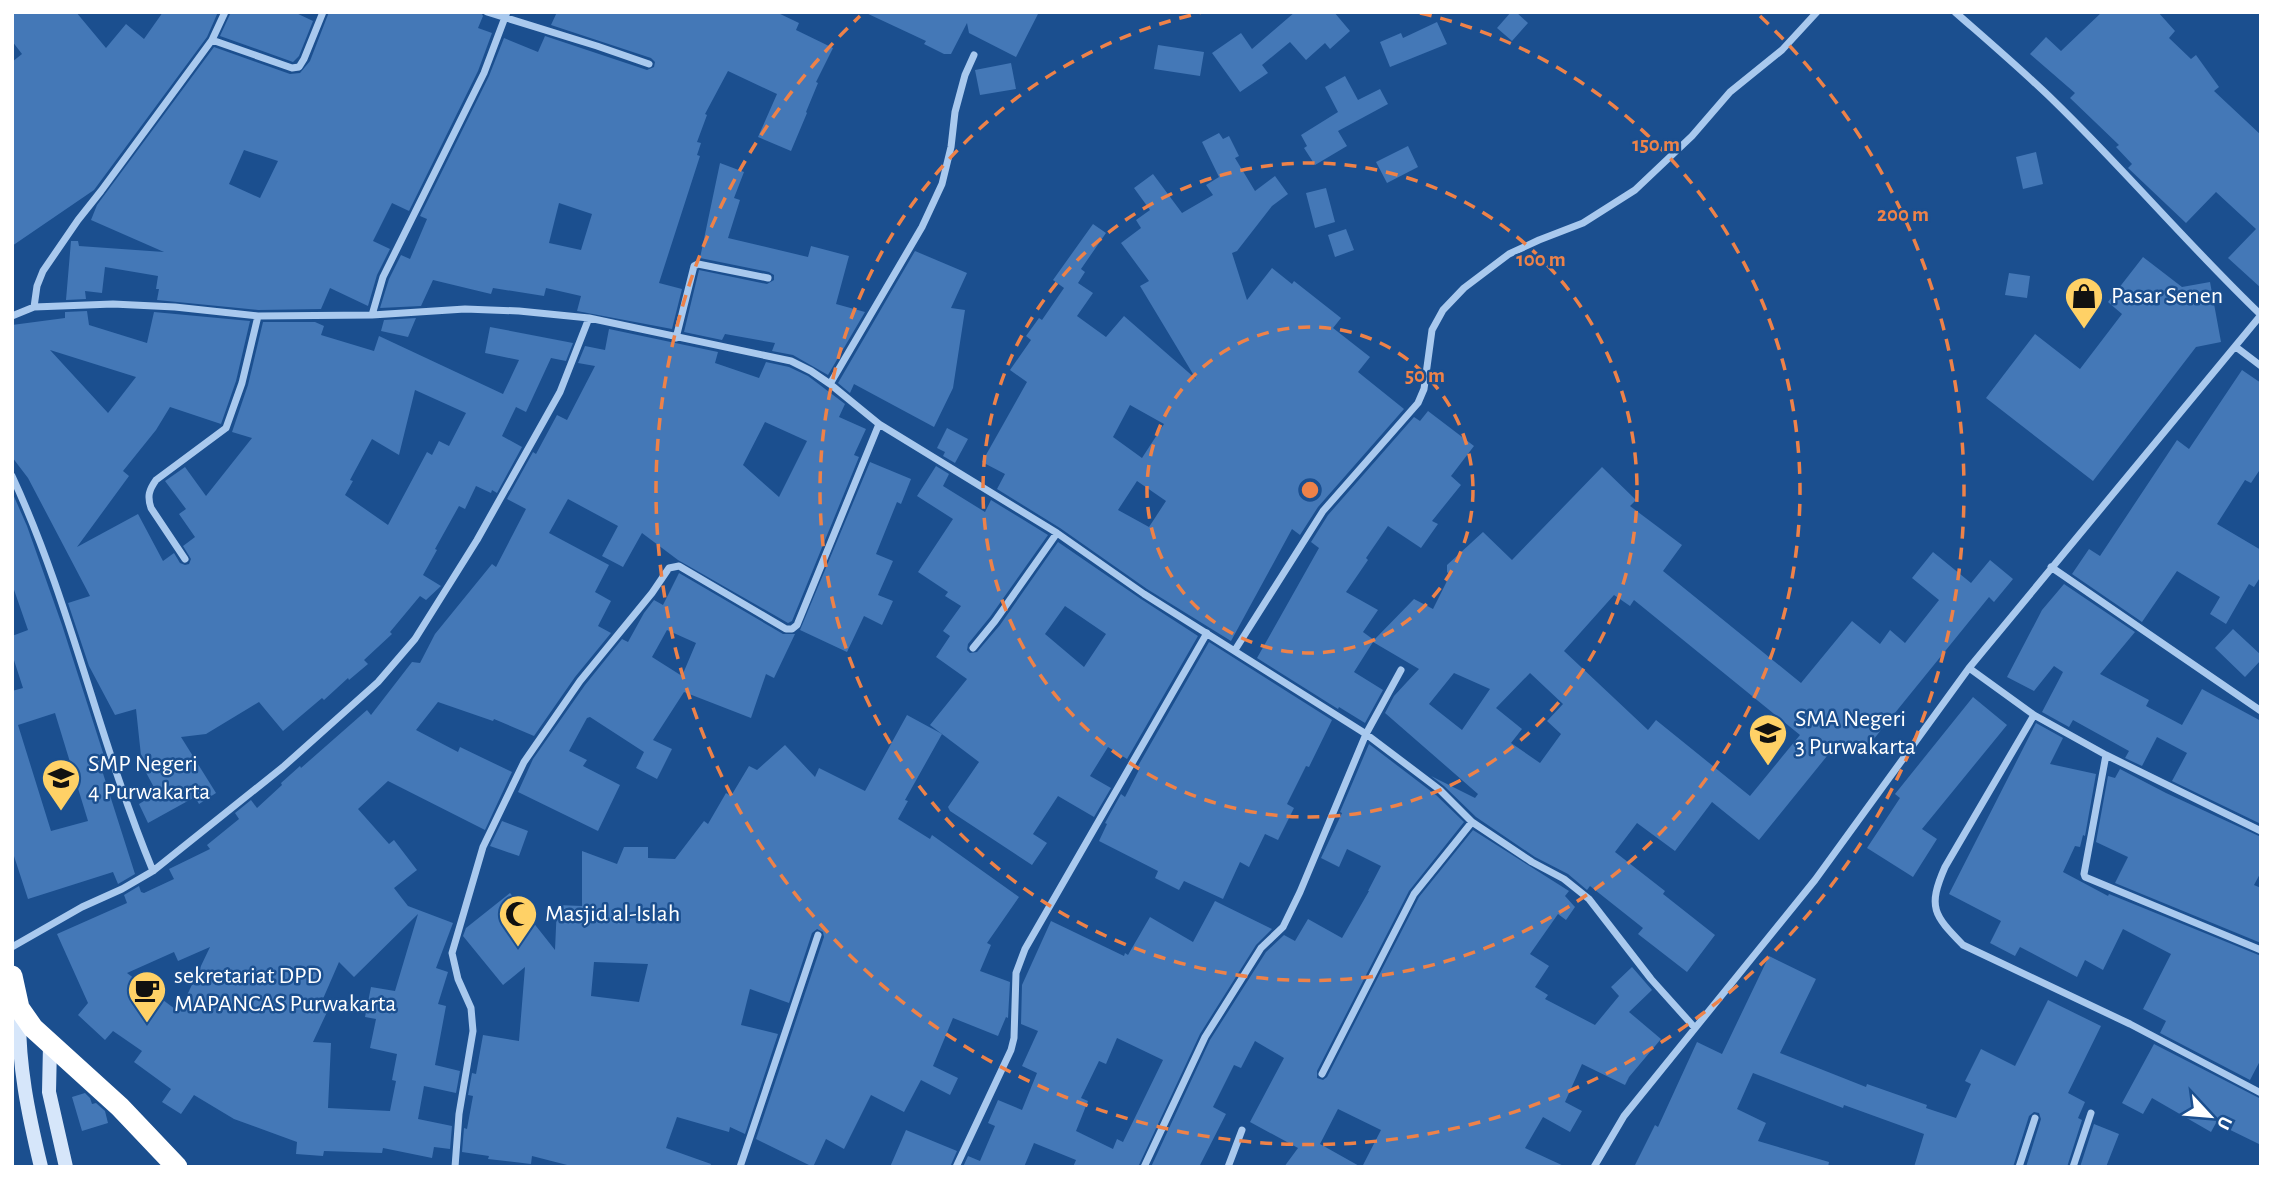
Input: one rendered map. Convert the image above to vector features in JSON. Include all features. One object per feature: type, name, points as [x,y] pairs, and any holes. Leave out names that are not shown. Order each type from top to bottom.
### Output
[{"type":"highway","points":[[12,976],[19,1008],[33,1028],[120,1107],[177,1167]]},
{"type":"main road","points":[[19,1008],[18,1045],[24,1095],[41,1167]]},
{"type":"main road","points":[[50,1045],[49,1092],[66,1167]]},
{"type":"street","points":[[34,307],[37,286],[43,271],[212,40],[225,12]]},
{"type":"street","points":[[212,40],[292,68],[299,67],[323,12]]},
{"type":"street","points":[[487,12],[506,15],[649,64]]},
{"type":"street","points":[[1235,650],[1323,511],[1418,403],[1424,389],[1432,330],[1443,310],[1464,288],[1509,254],[1583,223],[1635,190],[1692,136],[1730,92],[1782,50],[1817,12]]},
{"type":"street","points":[[1594,1167],[1624,1116],[1815,880],[1969,668],[2261,315],[2214,270],[2158,207],[2053,100],[1955,12]]},
{"type":"street","points":[[372,315],[383,277],[484,73],[506,15]]},
{"type":"street","points":[[830,384],[922,227],[942,184],[951,147],[955,112],[965,75],[974,55]]},
{"type":"street","points":[[676,338],[694,266],[698,264],[768,278]]},
{"type":"street","points":[[12,316],[34,307],[113,304],[258,316],[372,315],[465,309],[519,311],[589,318],[790,361],[830,384],[879,424],[1057,533],[1144,594],[1366,734],[1440,790],[1472,822],[1532,862],[1564,878],[1589,899],[1651,979],[1695,1028]]},
{"type":"street","points":[[185,559],[150,508],[149,489],[156,480],[226,428],[242,383],[258,316]]},
{"type":"street","points":[[12,947],[153,871],[283,766],[379,682],[415,639],[477,540],[560,392],[589,318]]},
{"type":"street","points":[[2236,347],[2261,366]]},
{"type":"street","points":[[455,1167],[459,1114],[472,1031],[471,1008],[457,979],[452,953],[483,846],[524,762],[580,681],[652,593],[669,568],[679,566],[786,629],[797,625],[879,424]]},
{"type":"street","points":[[12,476],[42,550],[134,825],[153,871]]},
{"type":"street","points":[[973,648],[1057,533]]},
{"type":"street","points":[[2052,567],[2261,711]]},
{"type":"street","points":[[956,1167],[1011,1050],[1014,1038],[1016,973],[1025,949],[1207,633]]},
{"type":"street","points":[[1969,668],[2034,715],[2106,755],[2261,831]]},
{"type":"street","points":[[1144,1167],[1205,1037],[1261,948],[1283,927],[1366,734],[1401,670]]},
{"type":"street","points":[[2034,715],[1945,867],[1937,886],[1934,908],[1945,926],[1963,945],[2130,1024],[2261,1093]]},
{"type":"street","points":[[2106,755],[2085,877],[2261,950]]},
{"type":"street","points":[[1322,1074],[1414,894],[1472,822]]},
{"type":"street","points":[[740,1167],[818,935]]},
{"type":"street","points":[[2073,1167],[2091,1113]]},
{"type":"street","points":[[2019,1167],[2035,1118]]},
{"type":"street","points":[[1228,1167],[1242,1130]]},
{"type":"building","points":[[12,12],[76,12],[106,48],[126,24],[144,39],[163,12],[218,12],[207,37],[94,190],[12,246],[12,62],[22,54],[12,41]]},
{"type":"building","points":[[231,12],[294,12],[313,21],[299,56],[293,62],[220,36]]},
{"type":"building","points":[[329,12],[481,12],[483,16],[478,28],[492,33],[478,71],[409,211],[392,203],[373,241],[390,249],[377,275],[368,306],[330,288],[321,309],[258,310],[157,300],[158,276],[105,267],[102,293],[85,291],[86,299],[66,300],[71,241],[78,241],[79,246],[164,252],[91,220],[97,205],[214,47],[290,74],[300,73],[310,61]],"holes":[[[244,150],[278,161],[260,198],[229,184]]]},
{"type":"building","points":[[557,12],[776,12],[799,23],[796,30],[833,48],[816,82],[818,83],[791,151],[758,137],[777,94],[728,71],[705,114],[707,115],[697,142],[701,143],[697,155],[700,156],[659,283],[682,289],[672,329],[577,311],[581,296],[546,288],[544,296],[493,288],[491,294],[433,280],[421,306],[380,308],[389,279],[401,255],[410,259],[427,219],[420,216],[489,76],[504,38],[538,52],[545,36],[647,70],[654,67],[655,62],[651,58],[551,25]],"holes":[[[559,203],[592,214],[581,250],[549,243]]]},
{"type":"building","points":[[864,12],[1039,12],[1016,57],[969,33],[967,23],[951,54],[944,54],[924,44],[926,41]]},
{"type":"building","points":[[1295,12],[1334,12],[1350,31],[1330,49],[1325,43],[1306,60],[1290,42],[1262,65],[1268,73],[1240,92],[1212,53],[1241,33],[1252,49]]},
{"type":"building","points":[[1511,12],[1516,12],[1528,23],[1512,41],[1497,28]]},
{"type":"building","points":[[2102,12],[2158,12],[2175,31],[2169,38],[2191,59],[2196,55],[2219,87],[2214,91],[2261,135],[2261,288],[2228,258],[2256,229],[2216,192],[2186,223],[2128,168],[2132,164],[2116,147],[2119,145],[2070,98],[2075,93],[2030,54],[2046,37],[2061,51]]},
{"type":"building","points":[[1437,22],[1447,44],[1390,67],[1380,42],[1401,33],[1403,38]]},
{"type":"building","points":[[1158,45],[1204,52],[1200,76],[1154,69]]},
{"type":"building","points":[[1011,63],[1016,89],[980,95],[975,70]]},
{"type":"building","points":[[1345,76],[1358,100],[1380,89],[1388,104],[1338,131],[1347,146],[1315,165],[1304,148],[1307,146],[1301,135],[1338,112],[1325,87]]},
{"type":"building","points":[[1219,133],[1223,139],[1229,136],[1239,156],[1235,158],[1255,191],[1275,176],[1288,194],[1272,206],[1237,251],[1232,253],[1247,300],[1272,268],[1292,284],[1294,281],[1341,318],[1333,328],[1370,357],[1358,372],[1404,409],[1318,507],[1300,535],[1292,529],[1231,641],[1147,589],[1060,528],[997,489],[1005,474],[982,462],[1027,382],[1010,370],[1031,340],[1026,336],[1039,318],[1042,320],[1064,288],[1053,280],[1093,224],[1106,233],[1081,269],[1085,272],[1078,283],[1093,293],[1077,316],[1106,337],[1124,316],[1196,379],[1140,286],[1149,281],[1121,243],[1141,228],[1136,220],[1150,210],[1134,188],[1153,174],[1182,213],[1213,195],[1206,185],[1219,177],[1202,142]],"holes":[[[1130,405],[1164,424],[1142,458],[1113,437]],[[1137,481],[1166,501],[1149,527],[1118,510]]]},
{"type":"building","points":[[1408,146],[1418,167],[1387,183],[1376,162]]},
{"type":"building","points":[[2036,152],[2043,184],[2023,189],[2016,157]]},
{"type":"building","points":[[720,163],[744,172],[734,198],[740,200],[728,238],[808,257],[811,246],[849,256],[836,304],[865,312],[828,375],[793,355],[772,351],[775,343],[725,334],[722,340],[684,332],[699,270],[767,284],[774,280],[774,275],[769,272],[700,258]]},
{"type":"building","points":[[1326,188],[1335,222],[1315,228],[1306,193]]},
{"type":"building","points":[[1346,229],[1354,250],[1335,257],[1328,235]]},
{"type":"building","points":[[915,251],[967,273],[951,308],[965,310],[953,388],[934,427],[854,384],[850,393],[838,383]]},
{"type":"building","points":[[2143,257],[2182,287],[2210,282],[2221,342],[2196,347],[2093,481],[1986,398],[2035,334],[2080,369],[2122,314],[2108,302]]},
{"type":"building","points":[[2009,273],[2030,276],[2027,298],[2005,295]]},
{"type":"building","points":[[87,311],[89,325],[147,343],[154,312],[250,321],[236,381],[221,424],[170,407],[156,430],[123,471],[129,476],[77,547],[138,514],[163,561],[174,553],[180,563],[185,565],[189,564],[191,559],[183,546],[195,537],[179,514],[186,509],[165,481],[185,467],[206,496],[252,438],[232,432],[248,385],[263,322],[315,322],[324,326],[321,335],[374,351],[379,336],[503,394],[519,360],[485,353],[490,327],[573,343],[566,361],[551,358],[526,412],[516,407],[502,436],[522,447],[497,493],[476,486],[465,509],[459,506],[435,549],[437,550],[423,575],[441,586],[426,600],[420,596],[390,632],[392,634],[364,660],[368,664],[283,731],[259,702],[206,734],[181,737],[216,793],[199,804],[195,797],[148,823],[139,804],[157,793],[142,765],[136,709],[115,715],[89,666],[68,603],[90,596],[28,478],[12,457],[12,325],[65,318],[65,312]],"holes":[[[50,350],[136,377],[108,413]],[[415,390],[466,413],[449,446],[439,441],[432,455],[427,452],[388,525],[345,495],[372,439],[399,455]]]},
{"type":"building","points":[[416,318],[408,337],[381,331],[384,320]]},
{"type":"building","points":[[609,329],[718,352],[715,363],[759,378],[766,362],[789,367],[808,376],[845,404],[839,417],[866,429],[854,455],[859,457],[792,621],[788,623],[678,560],[642,533],[623,567],[602,556],[618,526],[568,499],[549,533],[609,565],[595,592],[611,601],[598,626],[611,633],[575,677],[534,736],[494,719],[493,721],[438,702],[416,730],[458,752],[460,747],[512,772],[485,830],[388,781],[358,809],[389,844],[394,840],[417,870],[394,888],[408,906],[453,923],[436,968],[448,972],[438,1004],[446,1006],[435,1065],[460,1071],[456,1093],[424,1086],[418,1119],[452,1126],[450,1149],[434,1147],[432,1158],[383,1148],[382,1153],[324,1151],[323,1156],[296,1154],[297,1142],[234,1119],[194,1095],[181,1114],[162,1102],[171,1089],[134,1062],[142,1051],[113,1031],[105,1040],[78,1015],[88,1003],[57,934],[127,903],[124,895],[139,886],[144,893],[174,879],[169,869],[210,849],[207,845],[239,819],[235,813],[251,800],[257,808],[300,766],[301,768],[367,710],[371,715],[412,662],[420,663],[435,634],[492,564],[496,567],[526,509],[507,499],[557,415],[567,420],[595,366],[578,363],[585,346],[605,350]],"holes":[[[765,422],[807,441],[779,497],[743,465]],[[418,914],[395,991],[371,987],[365,1017],[376,1019],[370,1048],[397,1054],[392,1080],[396,1081],[390,1111],[328,1108],[331,1043],[313,1042],[327,1012],[319,1008],[339,962],[354,977]],[[210,947],[179,1012],[127,973],[174,952],[178,961]]]},
{"type":"building","points":[[2242,370],[2261,383],[2261,468],[2251,483],[2245,480],[2217,524],[2261,550],[2261,576],[2254,587],[2249,584],[2226,624],[2210,614],[2220,597],[2177,571],[2142,622],[2072,574],[2089,549],[2100,556],[2177,440],[2189,449]]},
{"type":"building","points":[[1428,411],[1474,446],[1451,476],[1461,485],[1432,521],[1438,524],[1421,548],[1388,526],[1346,592],[1378,610],[1363,632],[1374,640],[1414,599],[1433,609],[1450,575],[1447,565],[1483,532],[1512,560],[1602,467],[1636,500],[1630,506],[1682,545],[1663,571],[1801,683],[1852,621],[1880,644],[1890,630],[1905,643],[1939,600],[1912,578],[1933,552],[1971,583],[1990,560],[2013,579],[1994,602],[1989,597],[1860,756],[1840,740],[1759,840],[1712,802],[1675,851],[1637,823],[1615,852],[1715,935],[1687,972],[1638,934],[1643,928],[1590,886],[1587,890],[1568,874],[1535,857],[1476,817],[1431,776],[1475,798],[1478,794],[1385,713],[1394,696],[1419,669],[1373,642],[1354,672],[1383,690],[1365,723],[1257,658],[1319,548],[1311,542],[1328,515],[1414,417],[1420,421]],"holes":[[[1614,595],[1630,606],[1634,600],[1800,735],[1750,796],[1656,720],[1648,730],[1564,651]],[[1454,673],[1490,689],[1462,730],[1429,704]],[[1530,673],[1563,704],[1547,721],[1561,734],[1540,763],[1511,743],[1522,729],[1496,708]]]},
{"type":"building","points":[[947,428],[968,439],[955,463],[943,456],[945,452],[937,448]]},
{"type":"building","points":[[870,462],[911,479],[901,504],[897,502],[876,554],[893,561],[878,595],[893,601],[882,625],[864,616],[847,652],[800,630]]},
{"type":"building","points":[[936,466],[949,474],[943,486],[985,512],[991,500],[1048,535],[968,644],[967,650],[970,653],[977,652],[1000,625],[1058,542],[1198,636],[1127,759],[1108,747],[1090,776],[1111,788],[1094,817],[1058,796],[1033,834],[1047,843],[1032,865],[950,811],[948,807],[979,762],[930,725],[967,679],[936,657],[950,636],[943,631],[961,606],[945,596],[948,592],[918,572],[953,519],[917,496]],"holes":[[[1065,606],[1106,634],[1084,667],[1045,634]]]},
{"type":"building","points":[[12,492],[62,625],[106,762],[100,764],[135,874],[118,884],[113,872],[28,899],[12,850],[12,691],[23,688],[12,654],[12,636],[28,630],[12,584]],"holes":[[[55,713],[88,821],[51,831],[18,725]]]},
{"type":"building","points":[[679,573],[783,634],[795,634],[774,678],[766,674],[751,718],[684,692],[653,740],[672,749],[657,779],[636,768],[644,752],[590,717],[587,718],[569,751],[587,760],[583,766],[620,785],[598,831],[518,792],[533,759],[585,685],[622,639],[628,642],[654,600],[663,605]],"holes":[[[667,630],[696,643],[682,676],[652,657]]]},
{"type":"building","points":[[2064,584],[2135,632],[2100,674],[2149,700],[2146,706],[2182,725],[2202,689],[2261,721],[2261,824],[2172,781],[2187,753],[2157,737],[2142,766],[2125,758],[2129,751],[2073,720],[2069,727],[2042,712],[2063,672],[2054,666],[2034,691],[2007,677],[2042,610]]},
{"type":"building","points":[[2233,629],[2261,655],[2261,660],[2245,677],[2215,648]]},
{"type":"building","points":[[1209,642],[1332,720],[1287,804],[1294,808],[1278,840],[1265,834],[1249,867],[1240,862],[1223,899],[1184,881],[1179,890],[1155,878],[1158,871],[1099,841],[1107,824],[1105,823],[1121,794],[1125,797],[1140,768],[1138,766]]},
{"type":"building","points":[[1973,697],[2007,725],[1922,829],[1937,839],[1913,877],[1867,848],[1900,798],[1895,794]]},
{"type":"building","points":[[907,715],[942,734],[905,800],[908,801],[898,819],[930,839],[932,835],[1019,897],[987,943],[991,945],[980,971],[1010,982],[1008,1018],[1006,1017],[998,1036],[953,1018],[933,1066],[958,1078],[950,1095],[921,1080],[904,1112],[871,1095],[844,1149],[826,1139],[813,1167],[756,1139],[824,937],[823,932],[817,929],[812,933],[789,1003],[750,989],[741,1025],[778,1034],[745,1134],[730,1127],[729,1132],[677,1117],[666,1148],[711,1164],[710,1167],[575,1167],[532,1156],[531,1164],[488,1159],[489,1156],[462,1152],[464,1128],[467,1129],[473,1096],[468,1095],[472,1073],[476,1074],[483,1035],[519,1041],[525,967],[503,985],[463,936],[466,928],[510,893],[555,950],[557,905],[582,906],[582,851],[617,864],[624,847],[648,847],[648,858],[675,859],[704,821],[708,824],[726,793],[731,796],[749,766],[757,770],[785,745],[815,777],[819,768],[865,791]],"holes":[[[594,962],[648,964],[639,1002],[591,996]]]},
{"type":"building","points":[[2036,723],[2063,738],[2050,764],[2096,774],[2085,836],[2083,835],[2080,847],[2075,846],[2063,872],[2108,896],[2109,894],[2261,956],[2261,1059],[2250,1080],[2160,1033],[2166,1021],[2143,1009],[2171,954],[2123,929],[2103,970],[2085,960],[2077,977],[2020,947],[2015,956],[1990,943],[2001,921],[1949,894]]},
{"type":"building","points":[[1369,744],[1436,795],[1464,822],[1409,891],[1317,1071],[1317,1078],[1323,1080],[1327,1077],[1419,897],[1473,830],[1569,891],[1565,896],[1575,907],[1566,920],[1558,914],[1530,954],[1549,966],[1535,987],[1548,995],[1545,999],[1595,1025],[1619,996],[1611,987],[1632,967],[1652,990],[1629,1012],[1661,1039],[1625,1085],[1582,1064],[1565,1102],[1582,1111],[1570,1132],[1543,1117],[1525,1148],[1566,1167],[1362,1167],[1381,1130],[1338,1109],[1320,1144],[1361,1167],[1284,1167],[1298,1148],[1250,1122],[1284,1058],[1255,1041],[1241,1068],[1234,1065],[1213,1107],[1226,1114],[1199,1167],[1151,1167],[1210,1040],[1266,952],[1284,935],[1295,941],[1308,919],[1342,938],[1369,891],[1381,866],[1347,849],[1339,867],[1321,858]]},
{"type":"building","points":[[2120,769],[2261,837],[2261,872],[2254,885],[2261,888],[2261,943],[2115,883],[2128,857],[2096,842],[2108,776],[2115,778]]},
{"type":"building","points":[[502,821],[528,831],[519,856],[490,846]]},
{"type":"building","points":[[1215,901],[1272,929],[1256,945],[1200,1034],[1138,1167],[1073,1167],[1076,1160],[1034,1143],[1024,1167],[963,1167],[968,1156],[980,1161],[995,1126],[988,1123],[998,1100],[1022,1110],[1037,1073],[1022,1066],[1038,1031],[1021,1024],[1022,985],[1051,921],[1124,956],[1125,953],[1128,955],[1150,917],[1193,942]],"holes":[[[1117,1038],[1163,1060],[1123,1142],[1117,1139],[1113,1149],[1076,1131],[1088,1101],[1081,1098],[1099,1061],[1106,1064]]]},
{"type":"building","points":[[1769,956],[1816,979],[1780,1053],[1866,1087],[1867,1084],[1927,1105],[1926,1108],[1956,1118],[1971,1084],[1965,1081],[1981,1049],[2015,1066],[2048,1000],[2101,1026],[2068,1093],[2085,1102],[2078,1118],[2082,1120],[2067,1167],[2026,1167],[2041,1119],[2039,1113],[2034,1112],[2029,1116],[2013,1167],[1914,1167],[1924,1134],[1844,1105],[1843,1108],[1753,1073],[1737,1109],[1766,1123],[1758,1141],[1829,1162],[1828,1167],[1634,1167],[1655,1125],[1658,1127],[1697,1042],[1722,1054]]},
{"type":"building","points":[[2154,1044],[2261,1099],[2261,1145],[2216,1123],[2211,1132],[2152,1098],[2143,1114],[2122,1103]]},
{"type":"building","points":[[85,1093],[92,1104],[96,1103],[105,1111],[108,1123],[82,1131],[72,1097]]},
{"type":"building","points":[[2094,1124],[2119,1134],[2106,1167],[2080,1167]]},
{"type":"building","points":[[906,1130],[957,1151],[950,1167],[890,1167]]},
{"type":"place","name":"Pasar Senen","points":[[2084,330]]},
{"type":"place","name":"SMA Negeri 3 Purwakarta","points":[[1768,767]]},
{"type":"place","name":"SMP Negeri 4 Purwakarta","points":[[61,812]]},
{"type":"place","name":"Masjid al-Islah","points":[[518,948]]},
{"type":"place","name":"sekretariat DPD MAPANCAS Purwakarta","points":[[147,1024]]}]
